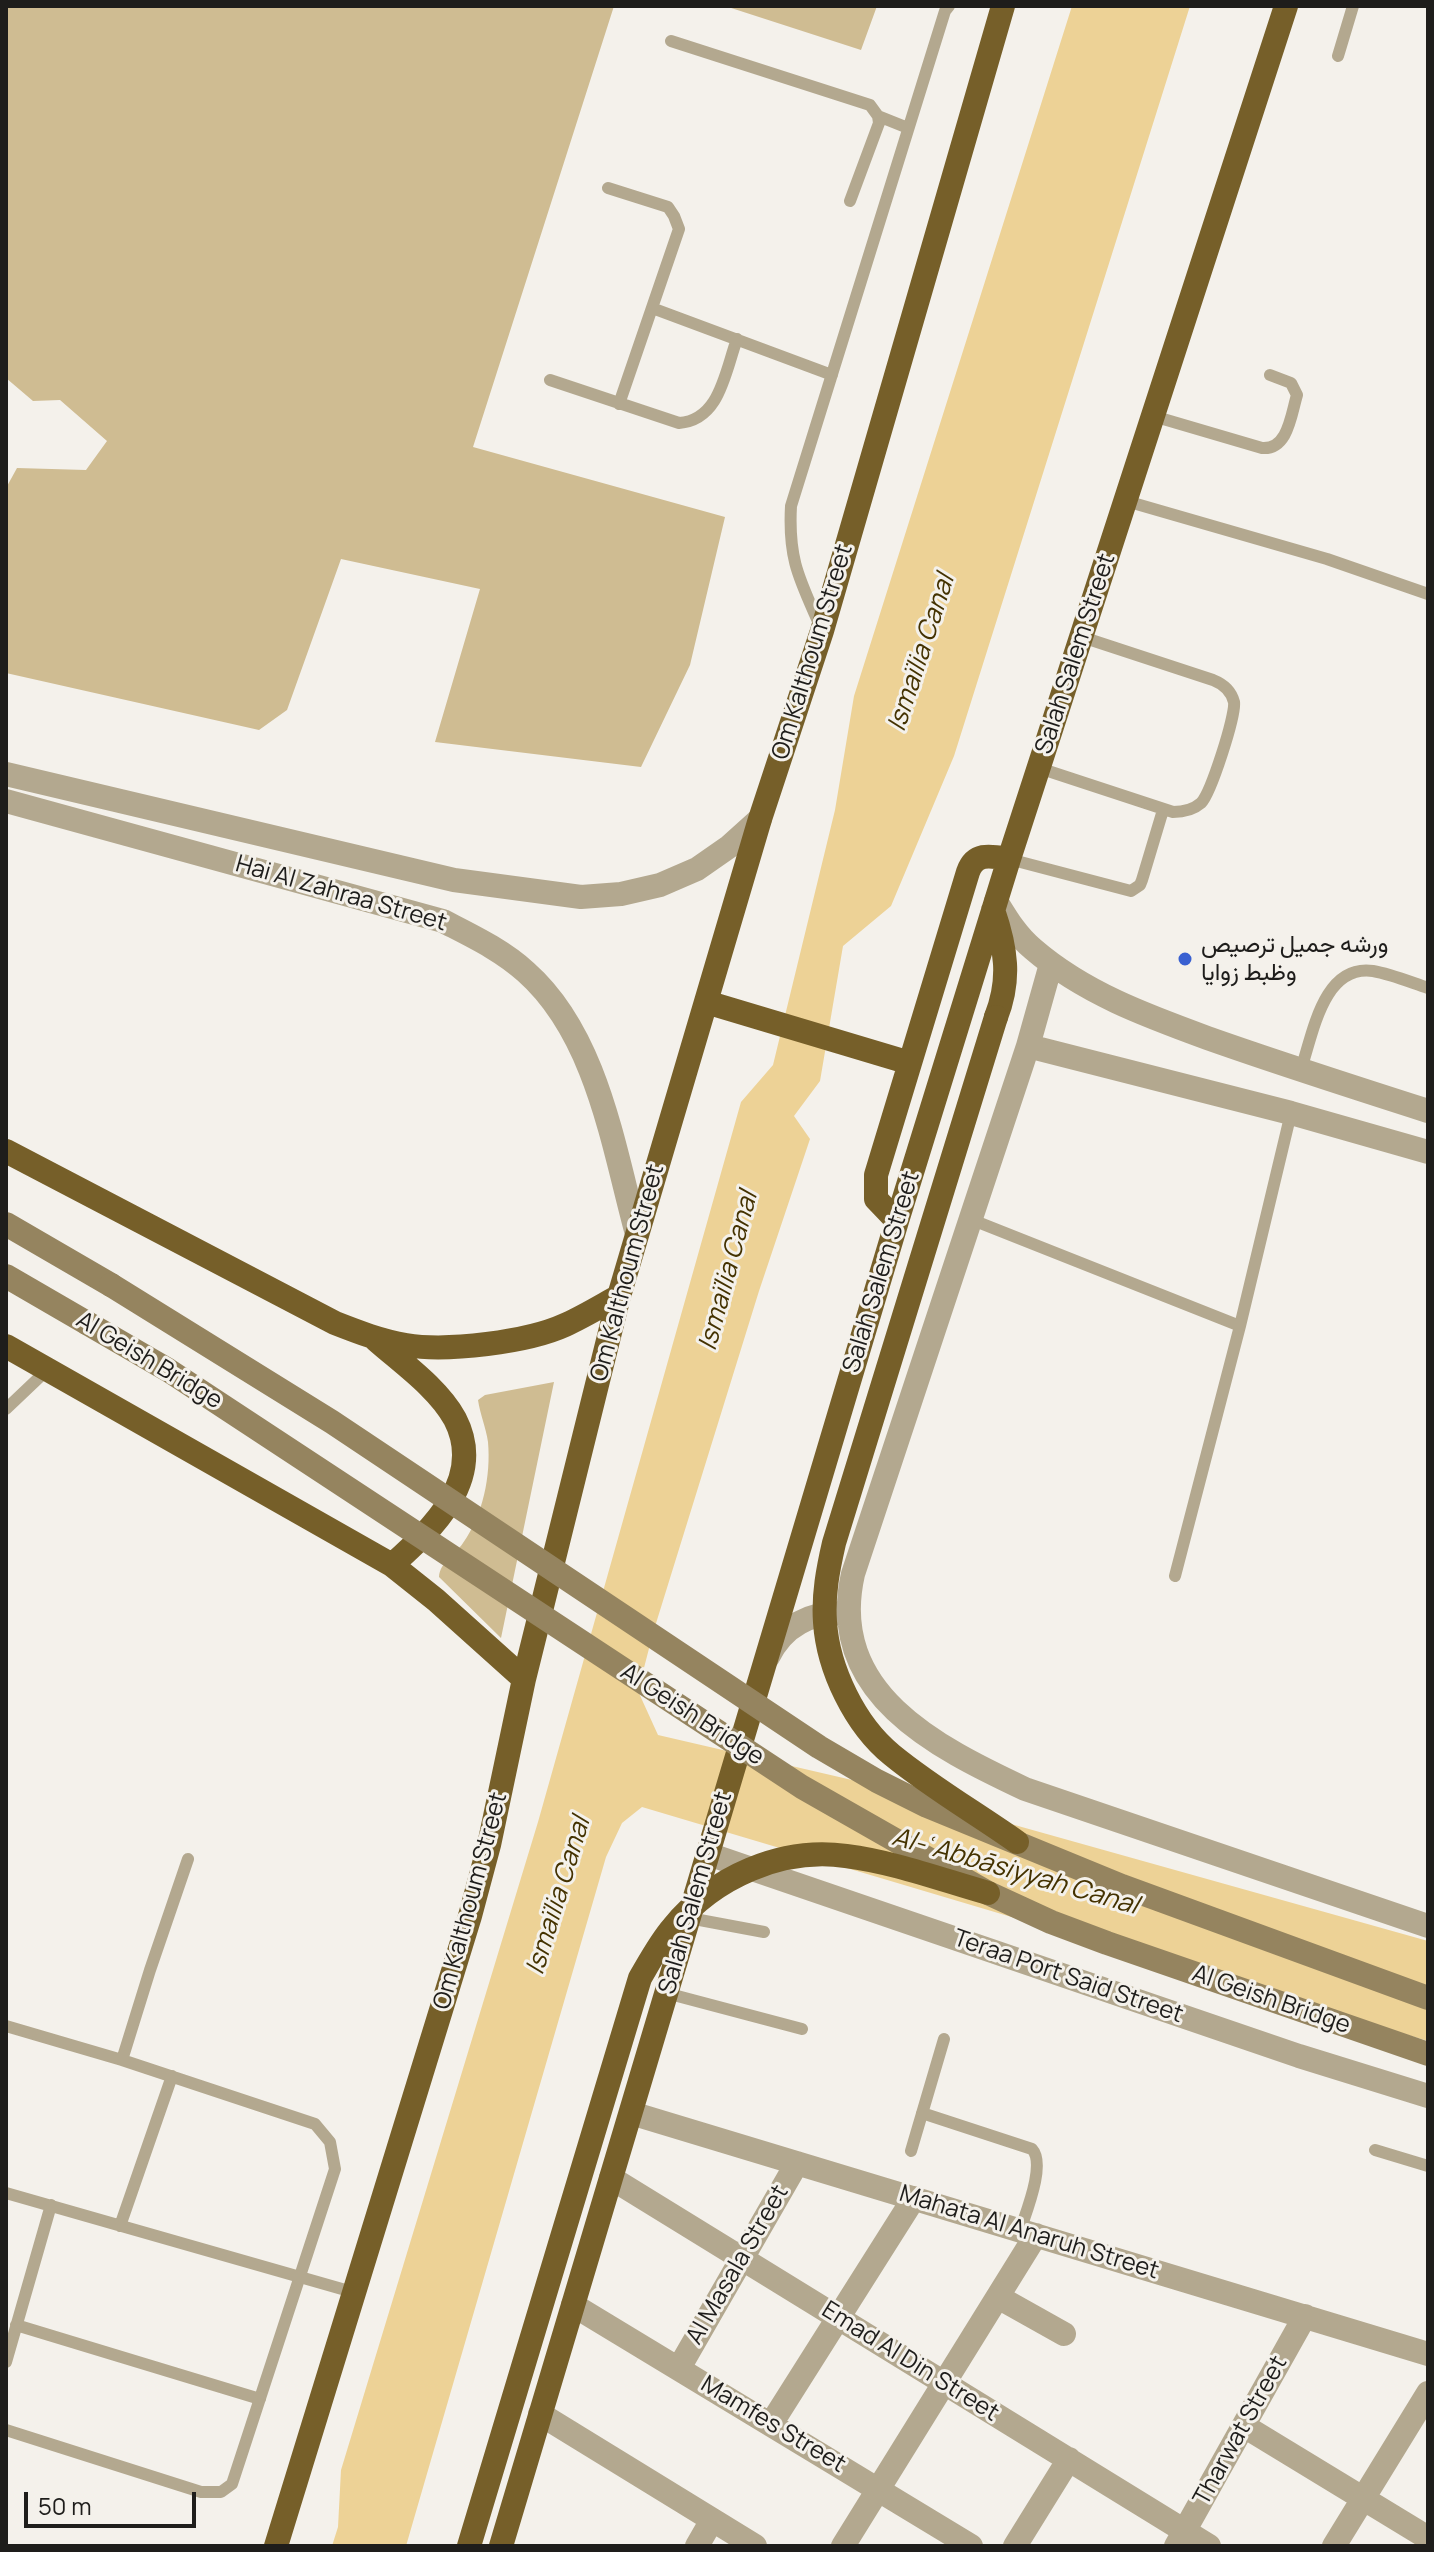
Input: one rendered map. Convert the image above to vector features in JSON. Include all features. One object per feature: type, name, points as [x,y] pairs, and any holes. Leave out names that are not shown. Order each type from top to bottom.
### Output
[{"type":"highway","name":"Om Kalthoum Street","points":[[276,2546],[470,1916],[489,1845],[524,1679],[619,1296],[760,819],[822,631],[1003,6]]},
{"type":"highway","name":"Salah Salem Street","points":[[508,2543],[540,2414],[897,1221],[1009,859],[1286,6]]},
{"type":"highway","points":[[897,1221],[876,1199],[875,1183],[970,865],[982,856],[1009,859]]},
{"type":"highway","points":[[995,906],[1007,963],[1003,999],[834,1543],[826,1583],[825,1623],[832,1658],[842,1684],[868,1730],[890,1754],[1017,1842]]},
{"type":"highway","points":[[706,1002],[910,1063]]},
{"type":"highway","points":[[6,1151],[335,1323],[372,1337],[408,1345],[441,1347],[503,1341],[563,1326],[619,1296]]},
{"type":"highway","points":[[372,1337],[445,1406],[455,1420],[463,1442],[464,1468],[455,1495],[422,1538],[392,1565]]},
{"type":"highway","points":[[6,1346],[392,1565],[524,1679]]},
{"type":"highway","points":[[469,2546],[640,1978],[672,1927],[712,1890],[736,1875],[775,1861],[816,1855],[871,1860],[988,1893]]},
{"type":"main road","name":"Al Geish Bridge","points":[[6,1224],[332,1422],[819,1747],[877,1781],[927,1806],[1122,1886],[1428,1998]]},
{"type":"main road","name":"Al Geish Bridge","points":[[6,1276],[181,1379],[802,1787],[988,1893],[1107,1943],[1428,2054]]},
{"type":"street","name":"Hai Al Zahraa Street","points":[[6,774],[454,880],[581,897],[621,894],[660,885],[697,869],[730,846],[760,819]]},
{"type":"street","name":"Hai Al Zahraa Street","points":[[6,801],[443,921],[500,952],[527,973],[550,997],[570,1024],[585,1054],[637,1234]]},
{"type":"street","points":[[443,921],[454,880]]},
{"type":"street","points":[[995,906],[1015,931],[1051,964],[1092,990],[1132,1009],[1428,1111]]},
{"type":"street","points":[[1051,964],[1028,1046],[853,1574],[848,1614],[858,1657],[877,1690],[897,1714],[961,1759],[1025,1789],[1428,1926]]},
{"type":"street","points":[[1028,1046],[1291,1113],[1428,1152]]},
{"type":"street","points":[[1291,1113],[1301,1069]]},
{"type":"street","points":[[767,1659],[780,1637],[800,1621],[823,1614],[848,1614]]},
{"type":"street","name":"Teraa Port Said Street","points":[[708,1854],[1299,2056],[1428,2096]]},
{"type":"street","name":"Mahata Al Anaruh Street","points":[[631,2113],[1428,2354]]},
{"type":"street","name":"Al Masala Street","points":[[679,2368],[797,2163]]},
{"type":"street","name":"Emad Al Din Street","points":[[611,2178],[1069,2459],[1180,2538],[1209,2546]]},
{"type":"street","points":[[771,2424],[914,2198]]},
{"type":"street","points":[[843,2546],[998,2297],[1028,2233]]},
{"type":"street","points":[[998,2297],[1064,2334]]},
{"type":"street","name":"Mamfes Street","points":[[573,2305],[971,2546]]},
{"type":"street","name":"Tharwat Street","points":[[1180,2538],[1305,2316]]},
{"type":"street","points":[[1334,2546],[1426,2399]]},
{"type":"street","points":[[540,2414],[755,2546]]},
{"type":"street","points":[[1244,2426],[1428,2538]]},
{"type":"street","points":[[1015,2546],[1069,2459]]},
{"type":"street","points":[[697,2546],[712,2520]]},
{"type":"lane","points":[[822,631],[794,565],[789,538],[791,506],[949,6]]},
{"type":"lane","points":[[1338,56],[1353,6]]},
{"type":"lane","points":[[671,41],[870,105],[878,116],[908,128]]},
{"type":"lane","points":[[850,201],[876,131],[878,116]]},
{"type":"lane","points":[[608,188],[668,207],[679,229],[619,404]]},
{"type":"lane","points":[[652,308],[832,375]]},
{"type":"lane","points":[[550,380],[679,423],[699,419],[713,406],[737,339]]},
{"type":"lane","points":[[1153,416],[1262,448],[1274,447],[1283,439],[1297,395],[1291,383],[1270,375]]},
{"type":"lane","points":[[1126,501],[1327,559],[1428,594]]},
{"type":"lane","points":[[1039,768],[1173,812],[1192,809],[1207,796],[1234,712],[1230,692],[1223,684],[1213,680],[1082,637]]},
{"type":"lane","points":[[1009,859],[1131,891],[1142,880],[1163,810]]},
{"type":"lane","points":[[1301,1069],[1331,989],[1342,977],[1357,971],[1374,971],[1428,988]]},
{"type":"lane","points":[[1175,1576],[1291,1113]]},
{"type":"lane","points":[[970,1219],[1240,1326]]},
{"type":"lane","points":[[6,1409],[46,1371]]},
{"type":"lane","points":[[122,2060],[188,1859]]},
{"type":"lane","points":[[689,1918],[764,1932]]},
{"type":"lane","points":[[666,1993],[802,2029]]},
{"type":"lane","points":[[6,2026],[122,2060],[315,2124],[330,2142],[335,2169],[232,2484],[221,2492],[201,2492],[6,2430]]},
{"type":"lane","points":[[911,2151],[944,2039]]},
{"type":"lane","points":[[120,2226],[172,2076]]},
{"type":"lane","points":[[922,2113],[1032,2149],[1036,2153],[1039,2165],[1028,2233]]},
{"type":"lane","points":[[1375,2150],[1428,2166]]},
{"type":"lane","points":[[6,2193],[356,2293]]},
{"type":"lane","points":[[6,2362],[51,2205]]},
{"type":"lane","points":[[16,2325],[260,2399]]},
{"type":"shaded area","points":[[6,6],[614,6],[473,447],[725,517],[690,665],[641,767],[435,742],[480,589],[341,559],[287,710],[259,730],[6,673],[6,488],[17,468],[86,470],[107,441],[60,400],[33,401],[6,378]]},
{"type":"shaded area","points":[[725,6],[877,6],[861,50]]},
{"type":"shaded area","points":[[554,1382],[501,1638],[439,1577],[440,1572],[470,1532],[484,1495],[488,1442],[478,1400],[485,1395]]},
{"type":"water","points":[[1072,6],[1190,6],[954,756],[891,906],[843,946],[820,1081],[794,1116],[810,1139],[759,1291],[653,1633],[638,1691],[658,1735],[865,1783],[1428,1941],[1428,2041],[642,1807],[622,1823],[606,1857],[406,2546],[332,2546],[338,2527],[341,2470],[538,1822],[741,1102],[773,1065],[835,810],[854,696]]},
{"type":"place","name":"ورشه جميل ترصيص وظبط زوايا","points":[[1185,959]]},
{"type":"water label","name":"Ismaïlia Canal","points":[[922,653]]},
{"type":"water label","name":"Ismaïlia Canal","points":[[729,1271]]},
{"type":"water label","name":"Al-ʿAbbāsiyyah Canal","points":[[1015,1872]]},
{"type":"water label","name":"Ismaïlia Canal","points":[[559,1896]]}]
